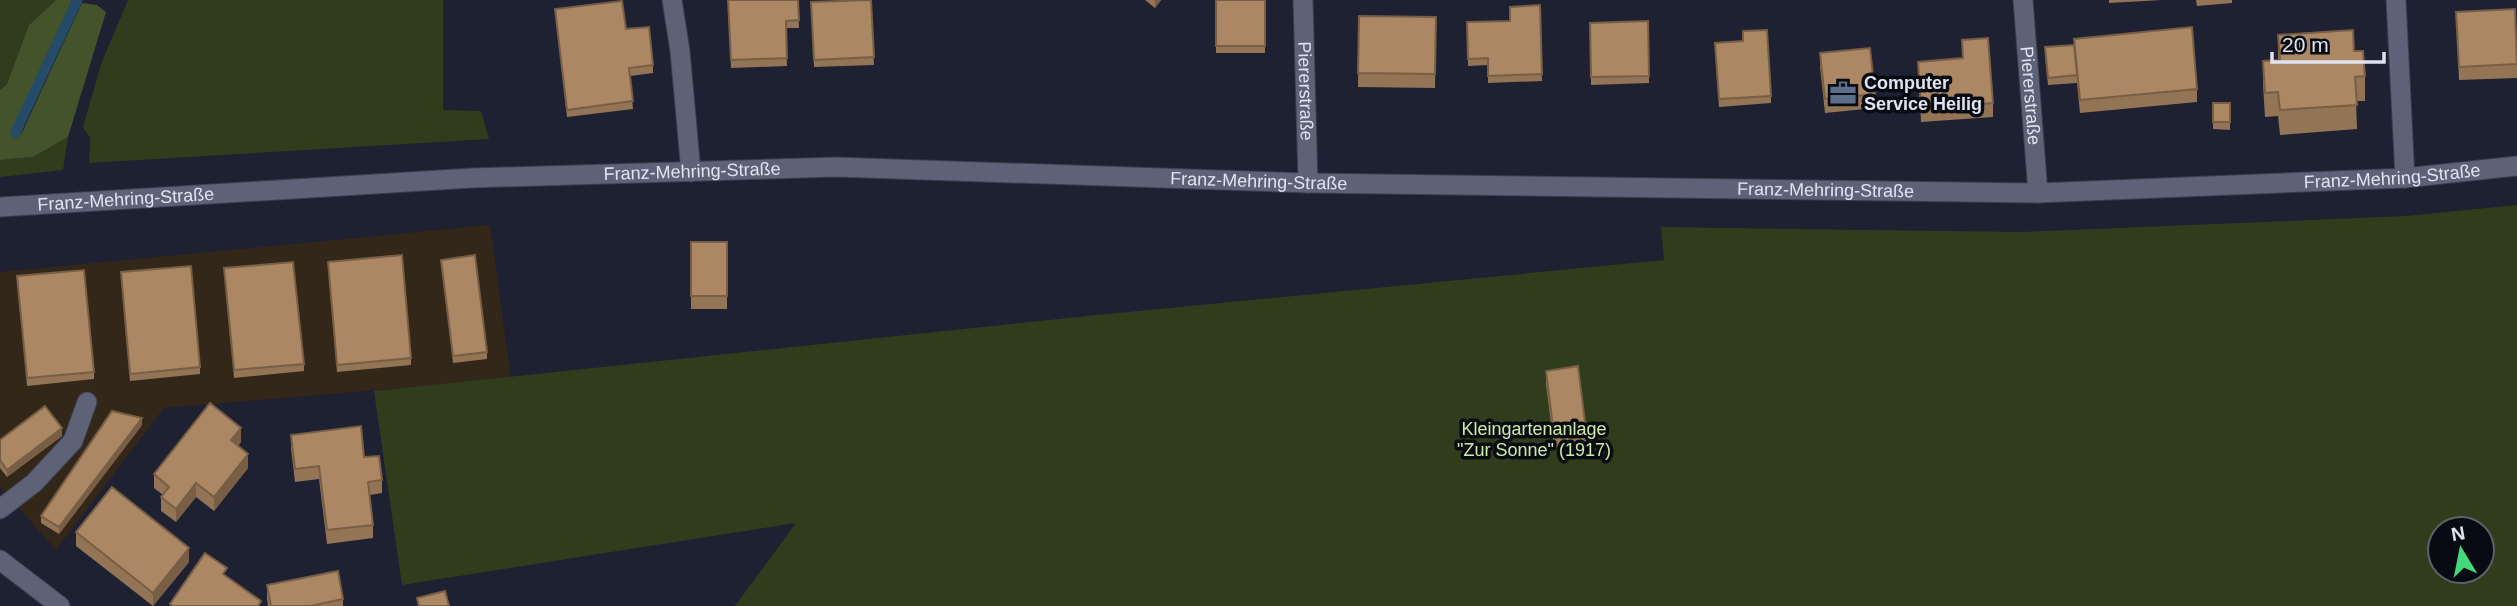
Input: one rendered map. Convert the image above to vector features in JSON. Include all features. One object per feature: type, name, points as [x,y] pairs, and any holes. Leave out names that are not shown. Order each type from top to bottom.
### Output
[{"type":"street","points":[[672,0],[680,51],[691,172]]},
{"type":"street","name":"Piererstraße","points":[[1303,0],[1308,183]]},
{"type":"street","name":"Piererstraße","points":[[2023,0],[2038,193]]},
{"type":"street","points":[[2396,0],[2405,178]]},
{"type":"street","name":"Franz-Mehring-Straße","points":[[0,207],[471,178],[836,167],[1308,183],[2038,193],[2405,178],[2517,166]]},
{"type":"street","points":[[0,509],[34,482],[73,441],[87,402]]},
{"type":"street","points":[[0,559],[60,606]]},
{"type":"shaded area","points":[[490,225],[511,379],[164,408],[56,550],[0,487],[0,272]]},
{"type":"green space","points":[[0,0],[56,0],[29,25],[7,84],[0,90]]},
{"type":"green space","points":[[56,0],[72,0],[47,56],[20,137],[82,3],[97,5],[106,12],[68,137],[33,157],[0,160],[0,90],[7,84],[29,25]]},
{"type":"green space","points":[[128,0],[443,0],[443,110],[481,111],[489,139],[89,163],[90,138],[83,127],[101,64]]},
{"type":"green space","points":[[68,137],[63,170],[0,177],[0,160],[33,157]]},
{"type":"green space","name":"Kleingartenanlage \"Zur Sonne\" (1917)","points":[[2517,205],[2517,606],[735,606],[796,523],[402,585],[374,391],[1087,316],[1664,260],[1661,227],[2021,232],[2406,216]]},
{"type":"water","points":[[72,0],[83,0],[19,137],[14,139],[10,132]]},
{"type":"building","points":[[728,0],[798,0],[799,20],[786,21],[787,58],[731,60]]},
{"type":"building","points":[[871,0],[874,57],[814,60],[811,2]]},
{"type":"building","points":[[1216,0],[1265,0],[1265,46],[1216,46]]},
{"type":"building","points":[[622,1],[626,29],[649,27],[653,65],[629,68],[633,101],[567,110],[555,9]]},
{"type":"building","points":[[1540,5],[1542,74],[1488,76],[1488,58],[1468,59],[1467,22],[1510,21],[1510,7]]},
{"type":"building","points":[[2515,9],[2517,64],[2459,67],[2456,12]]},
{"type":"building","points":[[1359,16],[1436,17],[1435,74],[1358,73]]},
{"type":"building","points":[[1648,21],[1649,76],[1591,77],[1590,23]]},
{"type":"building","points":[[2192,27],[2197,89],[2080,100],[2074,39]]},
{"type":"building","points":[[1767,30],[1771,96],[1719,99],[1715,43],[1743,41],[1743,31]]},
{"type":"building","points":[[2353,30],[2354,51],[2363,51],[2365,76],[2355,77],[2357,105],[2280,110],[2278,92],[2265,93],[2263,61],[2280,60],[2278,35]]},
{"type":"building","points":[[1988,38],[1993,103],[1921,109],[1918,62],[1963,58],[1962,40]]},
{"type":"building","points":[[2074,45],[2077,75],[2048,78],[2045,47]]},
{"type":"building","points":[[1870,48],[1875,94],[1825,99],[1820,53]]},
{"type":"building","points":[[2213,103],[2230,103],[2230,122],[2213,122]]},
{"type":"building","points":[[691,242],[727,242],[727,296],[691,296]]},
{"type":"building","points":[[402,255],[411,358],[337,365],[328,262]]},
{"type":"building","points":[[475,255],[487,352],[453,356],[441,260]]},
{"type":"building","points":[[293,262],[304,364],[234,370],[224,268]]},
{"type":"building","points":[[191,266],[200,367],[130,374],[121,272]]},
{"type":"building","points":[[84,270],[94,372],[27,378],[17,276]]},
{"type":"building","points":[[1578,366],[1586,430],[1554,435],[1546,371]]},
{"type":"building","points":[[210,403],[241,428],[231,440],[248,454],[214,497],[196,483],[176,509],[161,497],[169,487],[154,474]]},
{"type":"building","points":[[45,406],[62,428],[7,470],[0,460],[0,440]]},
{"type":"building","points":[[112,411],[142,418],[59,527],[41,516]]},
{"type":"building","points":[[361,426],[364,457],[379,456],[382,480],[368,482],[373,525],[327,530],[319,466],[295,469],[291,435]]},
{"type":"building","points":[[112,487],[189,548],[153,593],[76,532]]},
{"type":"building","points":[[205,553],[227,568],[223,574],[261,601],[258,606],[170,604]]},
{"type":"building","points":[[338,571],[343,599],[310,606],[271,606],[267,585]]},
{"type":"building","points":[[445,591],[449,606],[419,606],[417,598]]},
{"type":"place","name":"Computer Service Heilig","points":[[1843,93]]}]
